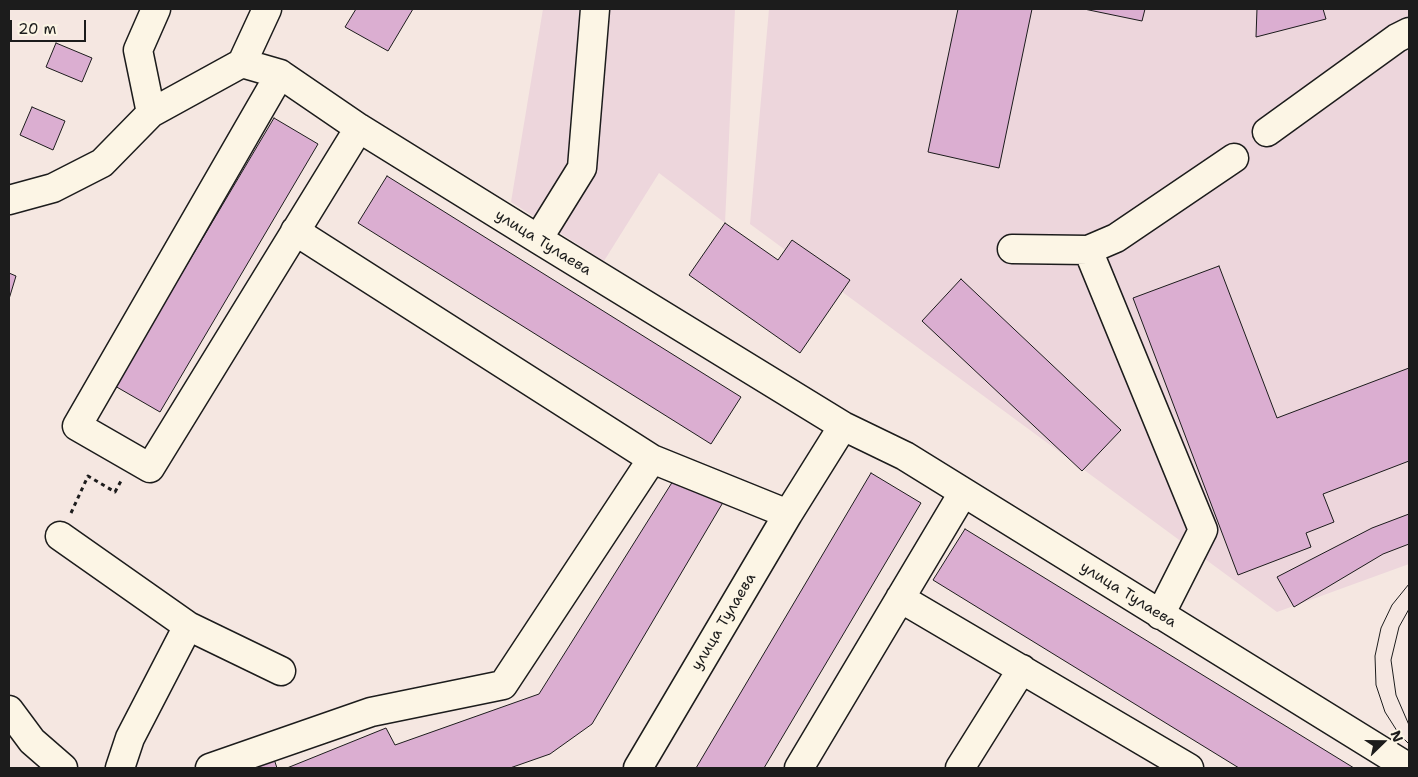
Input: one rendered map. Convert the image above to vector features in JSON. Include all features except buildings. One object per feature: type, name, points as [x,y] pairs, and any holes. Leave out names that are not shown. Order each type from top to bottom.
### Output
[{"type":"street","points":[[151,113],[138,50],[156,9]]},
{"type":"street","points":[[9,200],[53,188],[102,163],[151,113],[242,64],[267,9]]},
{"type":"street","points":[[538,239],[582,168],[594,9]]},
{"type":"street","points":[[1267,132],[1397,38],[1409,32]]},
{"type":"street","name":"улица Тулаева","points":[[242,64],[280,74],[359,128],[538,239],[843,426],[905,456],[1409,768]]},
{"type":"street","points":[[280,74],[77,426],[150,468],[359,128]]},
{"type":"street","points":[[1012,249],[1088,250],[1116,238],[1234,158]]},
{"type":"street","points":[[295,231],[652,459],[788,514]]},
{"type":"street","points":[[1088,250],[1203,530],[1160,615]]},
{"type":"street","name":"улица Тулаева","points":[[638,768],[788,514],[843,426]]},
{"type":"street","points":[[210,768],[371,712],[503,685],[652,459]]},
{"type":"street","points":[[799,768],[963,493]]},
{"type":"street","points":[[60,536],[188,626],[281,671]]},
{"type":"street","points":[[900,598],[1189,768]]},
{"type":"street","points":[[120,768],[130,738],[188,626]]},
{"type":"street","points":[[960,768],[1022,670]]},
{"type":"street","points":[[9,710],[32,741],[63,768]]},
{"type":"path","points":[[60,536],[88,476],[114,492],[134,459]]},
{"type":"shaded area","points":[[543,9],[735,9],[725,223],[659,173],[604,261],[511,202]]},
{"type":"shaded area","points":[[769,9],[1409,9],[1409,564],[1277,612],[750,224]]},
{"type":"tram line","points":[[1409,584],[1392,605],[1381,628],[1375,656],[1376,685],[1385,712],[1399,734],[1409,744]]},
{"type":"tram line","points":[[1409,609],[1399,627],[1391,660],[1396,695],[1409,725]]}]
